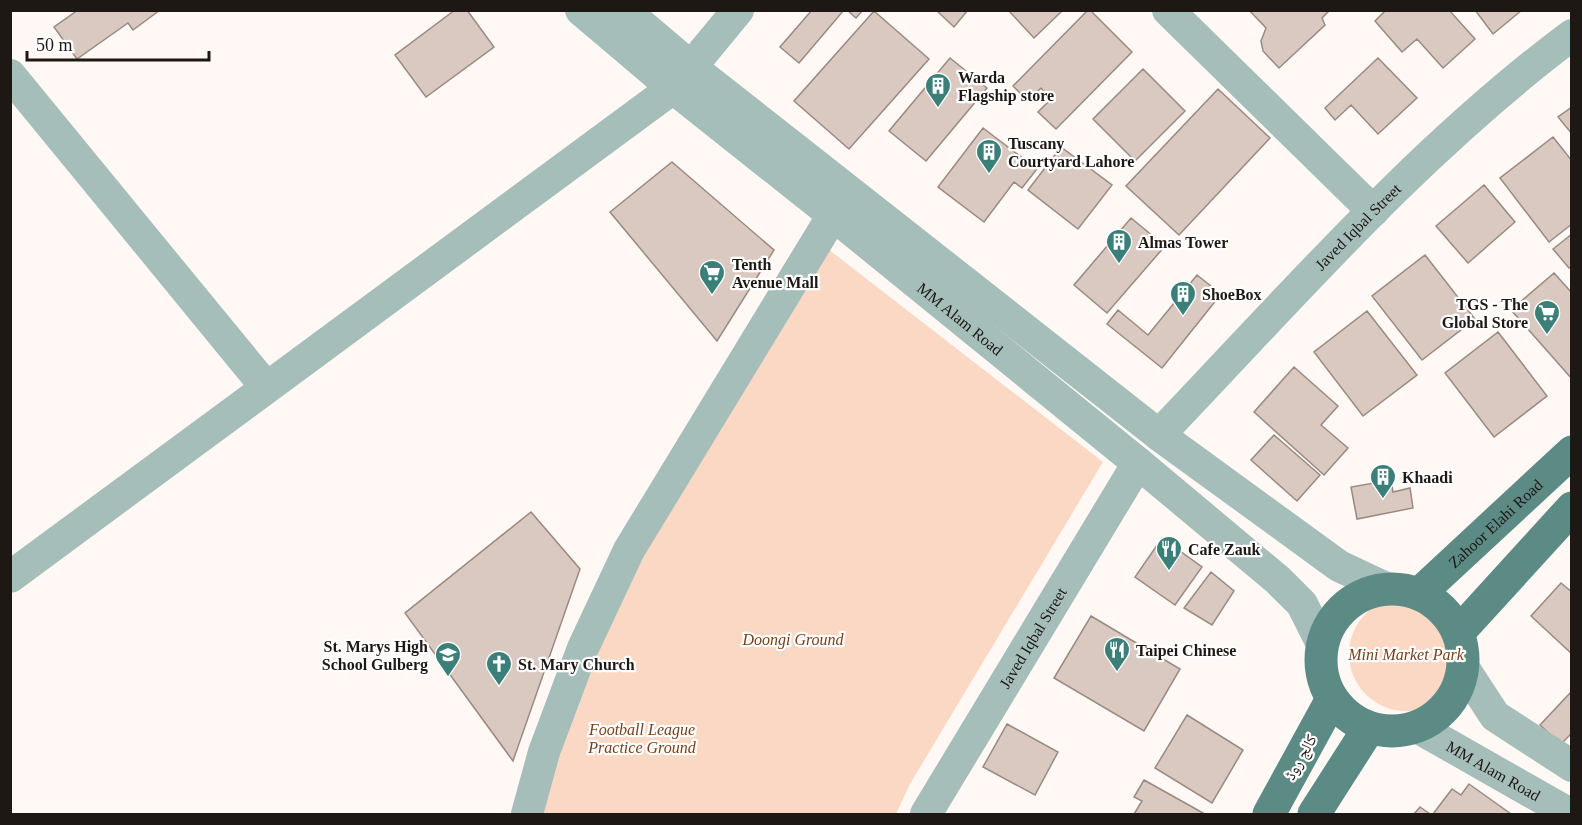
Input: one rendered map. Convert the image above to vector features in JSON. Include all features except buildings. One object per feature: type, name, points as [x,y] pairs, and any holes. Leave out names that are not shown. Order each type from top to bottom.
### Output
[{"type":"main road","name":"Zahoor Elahi Road","points":[[1403,592],[1572,452]]},
{"type":"main road","points":[[1458,633],[1572,508]]},
{"type":"main road","points":[[1403,592],[1435,604],[1448,616],[1458,633],[1463,667],[1458,686],[1448,704],[1434,718],[1417,727],[1385,732],[1354,721],[1342,712],[1332,699],[1321,672],[1323,644],[1331,623],[1346,606],[1366,594],[1403,592]]},
{"type":"main road","name":"کالج روڈ","points":[[1269,814],[1332,699]]},
{"type":"main road","points":[[1314,814],[1369,728]]},
{"type":"street","name":"MM Alam Road","points":[[580,10],[682,77],[1159,435],[1339,566],[1403,592]]},
{"type":"street","name":"MM Alam Road","points":[[624,10],[682,77],[833,216],[1138,463],[1278,580],[1302,604],[1323,644]]},
{"type":"street","points":[[10,577],[682,77],[738,10]]},
{"type":"street","points":[[1167,10],[1373,211]]},
{"type":"street","name":"Javed Iqbal Street","points":[[1159,435],[1373,211],[1453,133],[1537,61],[1572,35]]},
{"type":"street","points":[[10,75],[267,387]]},
{"type":"street","points":[[527,814],[544,752],[583,648],[628,550],[833,216]]},
{"type":"street","name":"Javed Iqbal Street","points":[[926,814],[1138,463]]},
{"type":"street","points":[[1463,667],[1495,716],[1572,766]]},
{"type":"street","name":"MM Alam Road","points":[[1417,727],[1570,814]]},
{"type":"green space","name":"Doongi Ground","points":[[828,249],[1103,462],[910,784],[896,814],[538,814],[613,597]]},
{"type":"green space","name":"Mini Market Park","points":[[1406,597],[1428,601],[1447,613],[1459,632],[1463,654],[1459,676],[1447,695],[1428,707],[1406,711],[1384,707],[1365,695],[1353,676],[1349,654],[1353,632],[1365,613],[1384,601]]},
{"type":"place","name":"Warda Flagship store","points":[[938,109]]},
{"type":"place","name":"Tuscany Courtyard Lahore","points":[[989,175]]},
{"type":"place","name":"Almas Tower","points":[[1119,265]]},
{"type":"place","name":"Tenth Avenue Mall","points":[[712,296]]},
{"type":"place","name":"ShoeBox","points":[[1183,317]]},
{"type":"place","name":"TGS - The Global Store","points":[[1547,336]]},
{"type":"place","name":"Khaadi","points":[[1383,500]]},
{"type":"place","name":"Cafe Zauk","points":[[1169,572]]},
{"type":"place","name":"Taipei Chinese","points":[[1117,673]]},
{"type":"place","name":"St. Marys High School Gulberg","points":[[448,678]]},
{"type":"place","name":"St. Mary Church","points":[[499,687]]},
{"type":"park label","name":"Football League Practice Ground","points":[[642,738]]}]
